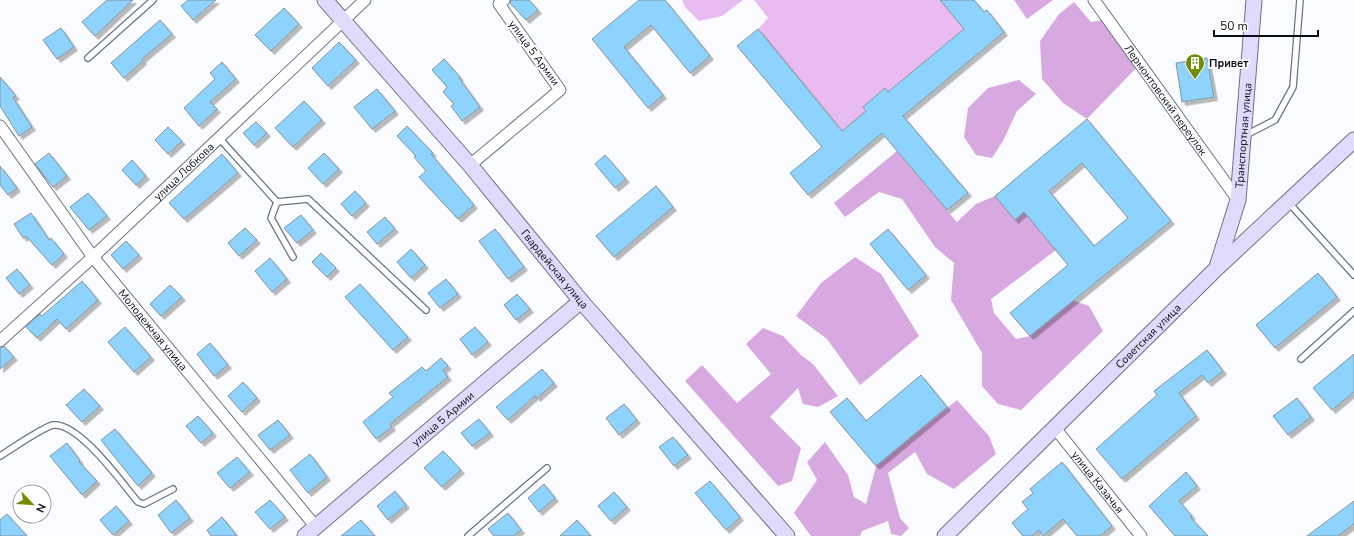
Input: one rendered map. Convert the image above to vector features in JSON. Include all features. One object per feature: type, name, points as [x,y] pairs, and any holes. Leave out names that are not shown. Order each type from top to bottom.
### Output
[{"type":"main road","name":"Гвардейская улица","points":[[325,0],[470,165],[582,301],[787,536]]},
{"type":"main road","name":"Транспортная улица","points":[[1217,268],[1238,200],[1254,0]]},
{"type":"main road","name":"Советская улица","points":[[945,536],[1217,268],[1354,140]]},
{"type":"main road","name":"улица 5 Армии","points":[[310,531],[582,301]]},
{"type":"street","name":"улица Лобкова","points":[[0,341],[93,257],[342,20],[365,0]]},
{"type":"street","name":"улица 5 Армии","points":[[470,165],[560,90],[499,4],[504,0]]},
{"type":"street","name":"Лермонтовский переулок","points":[[1094,0],[1238,200]]},
{"type":"street","name":"Молодежная улица","points":[[0,126],[93,257],[310,531]]},
{"type":"street","name":"улица Казачья","points":[[1054,428],[1141,536]]},
{"type":"lane","points":[[88,58],[153,0]]},
{"type":"lane","points":[[1244,136],[1275,120],[1293,87],[1300,0]]},
{"type":"lane","points":[[219,138],[277,202]]},
{"type":"lane","points":[[277,202],[308,199],[426,310]]},
{"type":"lane","points":[[277,202],[270,218],[293,257]]},
{"type":"lane","points":[[1288,202],[1354,275]]},
{"type":"lane","points":[[1301,359],[1354,311]]},
{"type":"lane","points":[[0,456],[22,441],[53,425],[69,428],[85,440],[138,502],[144,504],[173,489]]},
{"type":"lane","points":[[470,536],[547,468]]},
{"type":"shaded area","points":[[682,0],[743,0],[722,16],[699,21],[685,7]]},
{"type":"shaded area","points":[[754,0],[940,0],[955,18],[967,9],[976,19],[888,92],[885,88],[863,107],[866,111],[843,131],[758,29],[768,18]]},
{"type":"shaded area","points":[[1014,0],[1053,0],[1027,19]]},
{"type":"shaded area","points":[[1074,2],[1091,22],[1108,19],[1140,64],[1087,119],[1063,103],[1042,79],[1040,41],[1059,14]]},
{"type":"shaded area","points":[[1019,80],[1036,94],[1017,111],[1003,141],[992,158],[976,155],[964,137],[968,108],[988,88]]},
{"type":"shaded area","points":[[897,151],[957,222],[976,204],[995,196],[1015,220],[1024,212],[1056,250],[991,299],[994,313],[1016,339],[1030,336],[1072,300],[1089,306],[1103,331],[1021,410],[998,404],[982,386],[982,353],[951,300],[954,263],[935,247],[902,199],[879,192],[845,217],[834,203]]},
{"type":"shaded area","points":[[855,257],[881,274],[919,336],[860,385],[827,339],[796,316],[821,283]]},
{"type":"shaded area","points":[[763,328],[783,336],[801,355],[813,364],[838,396],[818,407],[803,404],[798,388],[770,417],[801,448],[792,481],[778,486],[685,381],[702,365],[737,403],[771,374],[746,344]]},
{"type":"shaded area","points":[[957,400],[989,436],[996,454],[954,489],[927,474],[915,452],[888,473],[900,518],[909,528],[901,536],[891,534],[888,521],[862,531],[860,536],[811,536],[794,513],[817,480],[807,462],[825,442],[848,475],[854,497],[866,504],[876,466]]},
{"type":"building","points":[[107,0],[133,0],[95,36],[82,22]]},
{"type":"building","points":[[188,0],[216,0],[193,20],[181,6]]},
{"type":"building","points":[[511,0],[529,0],[538,10],[526,20],[510,3]]},
{"type":"building","points":[[639,0],[665,0],[710,56],[690,73],[651,25],[624,47],[663,95],[648,108],[592,39]]},
{"type":"building","points":[[940,0],[974,0],[984,12],[987,10],[1004,32],[903,116],[968,193],[947,210],[882,133],[808,195],[790,173],[822,147],[737,46],[758,29],[842,131],[866,111],[863,107],[885,88],[888,92],[964,29]]},
{"type":"building","points":[[284,8],[299,24],[271,51],[255,35]]},
{"type":"building","points":[[160,20],[172,34],[142,59],[143,61],[124,78],[111,63]]},
{"type":"building","points":[[61,28],[74,47],[57,59],[43,40]]},
{"type":"building","points":[[339,42],[356,60],[328,86],[312,68]]},
{"type":"building","name":"Привет","points":[[1207,58],[1214,97],[1182,102],[1176,63]]},
{"type":"building","points":[[444,59],[460,77],[459,78],[480,107],[462,121],[451,106],[454,104],[443,92],[447,87],[432,70]]},
{"type":"building","points":[[222,62],[236,79],[210,102],[217,109],[199,126],[184,108],[215,79],[210,73]]},
{"type":"building","points":[[0,77],[16,96],[13,98],[32,127],[19,136],[0,106]]},
{"type":"building","points":[[377,89],[395,111],[372,129],[354,107]]},
{"type":"building","points":[[304,101],[322,120],[293,147],[275,128]]},
{"type":"building","points":[[1087,119],[1171,221],[1030,336],[1010,313],[1068,265],[1024,212],[1015,220],[995,196]],"holes":[[[1082,163],[1128,218],[1094,246],[1049,191]]]},
{"type":"building","points":[[256,122],[267,133],[254,145],[243,133]]},
{"type":"building","points":[[407,126],[433,153],[431,154],[474,205],[458,219],[419,177],[426,171],[414,157],[416,156],[397,136]]},
{"type":"building","points":[[168,127],[182,141],[168,154],[155,140]]},
{"type":"building","points":[[49,153],[67,176],[53,187],[35,164]]},
{"type":"building","points":[[324,153],[339,169],[323,184],[308,168]]},
{"type":"building","points":[[222,154],[238,173],[184,219],[169,203]]},
{"type":"building","points":[[605,155],[626,179],[615,188],[595,164]]},
{"type":"building","points":[[132,160],[146,176],[136,185],[122,170]]},
{"type":"building","points":[[0,166],[17,188],[8,195],[0,185]]},
{"type":"building","points":[[656,186],[673,207],[614,257],[596,236]]},
{"type":"building","points":[[355,191],[366,203],[352,216],[341,204]]},
{"type":"building","points":[[88,193],[107,216],[89,230],[70,207]]},
{"type":"building","points":[[31,213],[49,240],[51,238],[64,254],[52,265],[26,236],[23,238],[14,224]]},
{"type":"building","points":[[301,215],[313,230],[297,243],[284,228]]},
{"type":"building","points":[[385,217],[395,229],[377,244],[367,232]]},
{"type":"building","points":[[245,228],[257,240],[239,256],[228,243]]},
{"type":"building","points":[[495,229],[524,267],[508,279],[479,241]]},
{"type":"building","points":[[888,229],[926,275],[908,290],[870,244]]},
{"type":"building","points":[[126,241],[139,255],[123,269],[111,255]]},
{"type":"building","points":[[411,249],[425,265],[411,278],[397,262]]},
{"type":"building","points":[[321,253],[336,268],[327,277],[312,262]]},
{"type":"building","points":[[270,258],[287,279],[272,292],[255,271]]},
{"type":"building","points":[[17,269],[30,285],[19,294],[6,278]]},
{"type":"building","points":[[1318,273],[1337,297],[1275,348],[1256,325]]},
{"type":"building","points":[[446,279],[458,294],[440,308],[428,293]]},
{"type":"building","points":[[82,281],[98,300],[66,329],[57,319],[37,338],[26,327],[40,314],[42,316]]},
{"type":"building","points":[[360,284],[408,337],[393,350],[345,297]]},
{"type":"building","points":[[170,285],[182,297],[161,316],[150,304]]},
{"type":"building","points":[[517,294],[530,309],[516,320],[504,305]]},
{"type":"building","points":[[125,327],[151,357],[134,372],[108,342]]},
{"type":"building","points":[[475,327],[488,342],[472,355],[460,339]]},
{"type":"building","points":[[210,343],[228,365],[214,376],[197,354]]},
{"type":"building","points":[[4,346],[14,357],[0,369],[0,348]]},
{"type":"building","points":[[1207,350],[1223,371],[1208,383],[1202,375],[1179,393],[1196,416],[1122,479],[1096,449],[1157,395],[1154,391]]},
{"type":"building","points":[[1354,354],[1354,392],[1332,410],[1313,388]]},
{"type":"building","points":[[441,358],[448,366],[443,370],[448,377],[390,424],[392,427],[376,439],[363,422],[393,397],[389,393],[422,367],[426,371]]},
{"type":"building","points":[[542,369],[554,383],[537,398],[535,396],[508,420],[496,407]]},
{"type":"building","points":[[921,375],[947,407],[876,466],[830,412],[847,398],[866,421]]},
{"type":"building","points":[[243,382],[257,398],[242,412],[228,396]]},
{"type":"building","points":[[84,389],[100,406],[82,422],[66,405]]},
{"type":"building","points":[[1297,398],[1311,417],[1288,435],[1273,416]]},
{"type":"building","points":[[624,404],[637,420],[619,435],[606,418]]},
{"type":"building","points":[[198,416],[213,433],[201,443],[186,426]]},
{"type":"building","points":[[479,419],[490,433],[472,446],[461,433]]},
{"type":"building","points":[[278,420],[290,435],[270,450],[258,435]]},
{"type":"building","points":[[115,429],[152,473],[138,486],[101,440]]},
{"type":"building","points":[[673,437],[688,455],[674,466],[659,447]]},
{"type":"building","points":[[67,443],[80,461],[79,462],[97,481],[82,495],[50,456]]},
{"type":"building","points":[[443,451],[461,470],[442,487],[424,468]]},
{"type":"building","points":[[310,454],[327,477],[308,493],[290,470]]},
{"type":"building","points":[[237,457],[250,472],[230,488],[217,473]]},
{"type":"building","points":[[1062,462],[1112,526],[1100,536],[1077,536],[1063,519],[1043,536],[1039,530],[1032,536],[1023,536],[1012,523],[1028,509],[1022,502],[1033,493],[1030,489]]},
{"type":"building","points":[[1186,472],[1197,486],[1179,501],[1192,516],[1190,517],[1208,536],[1175,536],[1149,506]]},
{"type":"building","points":[[710,481],[740,517],[726,530],[695,493]]},
{"type":"building","points":[[544,484],[555,498],[539,512],[528,498]]},
{"type":"building","points":[[395,491],[406,505],[388,520],[377,506]]},
{"type":"building","points":[[614,492],[627,507],[611,521],[598,506]]},
{"type":"building","points":[[176,500],[190,518],[171,533],[158,515]]},
{"type":"building","points":[[270,500],[285,517],[270,529],[255,512]]},
{"type":"building","points":[[1354,501],[1354,524],[1338,536],[1307,536]]},
{"type":"building","points":[[116,506],[129,521],[113,535],[100,520]]},
{"type":"building","points":[[508,513],[521,530],[513,536],[494,536],[488,529]]},
{"type":"building","points":[[7,514],[12,520],[12,524],[16,524],[27,536],[0,536],[0,520]]},
{"type":"building","points":[[222,517],[237,536],[211,536],[207,530]]},
{"type":"building","points":[[361,520],[375,536],[341,536]]},
{"type":"building","points":[[577,520],[591,536],[560,536]]},
{"type":"place","name":"Привет","points":[[1195,80]]}]
